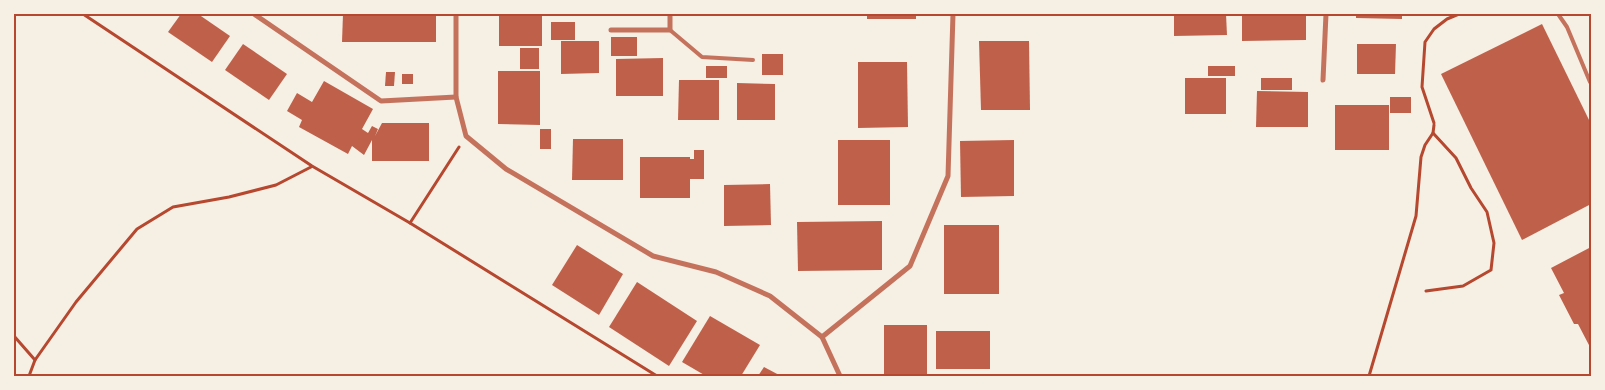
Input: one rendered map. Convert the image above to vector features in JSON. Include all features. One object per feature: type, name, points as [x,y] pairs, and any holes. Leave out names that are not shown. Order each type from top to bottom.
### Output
[{"type":"street","points":[[254,14],[381,101],[456,97]]},
{"type":"street","points":[[456,14],[456,97],[466,136],[506,169],[653,256],[716,272],[770,296],[822,337],[840,376]]},
{"type":"street","points":[[611,30],[670,30],[670,14]]},
{"type":"street","points":[[822,337],[910,266],[948,176],[953,14]]},
{"type":"street","points":[[1323,80],[1326,14]]},
{"type":"lane","points":[[1558,14],[1567,27],[1591,81]]},
{"type":"lane","points":[[670,30],[702,57],[753,60]]},
{"type":"path","points":[[83,14],[312,166],[410,223],[657,376]]},
{"type":"path","points":[[1369,376],[1416,216],[1421,157],[1424,145],[1433,133],[1434,124],[1422,87],[1425,42],[1434,29],[1447,19],[1458,14]]},
{"type":"path","points":[[1426,292],[1463,286],[1491,270],[1494,243],[1486,212],[1456,158],[1433,133]]},
{"type":"path","points":[[410,223],[466,136]]},
{"type":"path","points":[[29,376],[35,360],[76,302],[137,229],[173,207],[229,197],[276,185],[312,166]]},
{"type":"path","points":[[14,336],[35,360]]},
{"type":"building","points":[[181,14],[198,14],[230,36],[212,62],[168,32]]},
{"type":"building","points":[[343,14],[436,14],[436,42],[342,42]]},
{"type":"building","points":[[499,14],[542,14],[542,46],[499,46]]},
{"type":"building","points":[[867,14],[916,14],[916,19],[867,19]]},
{"type":"building","points":[[1174,14],[1226,14],[1227,35],[1174,36]]},
{"type":"building","points":[[1242,14],[1306,14],[1306,40],[1242,41]]},
{"type":"building","points":[[1356,14],[1402,14],[1402,19],[1356,18]]},
{"type":"building","points":[[551,22],[575,22],[575,40],[551,40]]},
{"type":"building","points":[[1542,24],[1591,124],[1591,204],[1522,240],[1441,74]]},
{"type":"building","points":[[611,37],[637,37],[637,56],[611,56]]},
{"type":"building","points":[[561,41],[599,41],[599,73],[561,74]]},
{"type":"building","points":[[979,41],[1029,41],[1030,110],[981,110]]},
{"type":"building","points":[[243,44],[287,74],[269,100],[225,70]]},
{"type":"building","points":[[1357,44],[1396,44],[1395,74],[1357,74]]},
{"type":"building","points":[[520,48],[539,48],[539,69],[520,69]]},
{"type":"building","points":[[762,54],[783,54],[783,75],[762,75]]},
{"type":"building","points":[[663,58],[663,96],[616,96],[616,59]]},
{"type":"building","points":[[858,62],[907,62],[908,127],[858,128]]},
{"type":"building","points":[[706,66],[727,66],[727,78],[706,78]]},
{"type":"building","points":[[1208,66],[1235,66],[1235,76],[1208,76]]},
{"type":"building","points":[[498,71],[540,71],[540,125],[498,124]]},
{"type":"building","points":[[386,72],[395,72],[394,86],[385,86]]},
{"type":"building","points":[[402,74],[413,74],[413,84],[402,84]]},
{"type":"building","points":[[1185,78],[1226,78],[1226,114],[1185,114]]},
{"type":"building","points":[[1261,78],[1292,78],[1292,90],[1261,90]]},
{"type":"building","points":[[679,80],[719,80],[719,120],[678,120]]},
{"type":"building","points":[[324,81],[373,109],[362,129],[368,133],[372,126],[378,129],[375,136],[382,123],[429,123],[429,161],[372,161],[372,140],[364,155],[352,146],[348,154],[299,127],[302,120],[287,111],[297,93],[312,102]]},
{"type":"building","points":[[737,83],[775,84],[775,120],[737,120]]},
{"type":"building","points":[[1257,91],[1308,92],[1308,127],[1256,127]]},
{"type":"building","points":[[1390,97],[1411,97],[1411,113],[1390,113]]},
{"type":"building","points":[[1335,105],[1389,105],[1389,150],[1335,150]]},
{"type":"building","points":[[540,129],[551,129],[551,149],[540,149]]},
{"type":"building","points":[[573,139],[623,139],[623,180],[572,180]]},
{"type":"building","points":[[838,140],[890,140],[890,205],[838,205]]},
{"type":"building","points":[[1014,140],[1014,196],[961,197],[960,141]]},
{"type":"building","points":[[694,150],[704,150],[704,179],[690,179],[690,198],[640,198],[640,157],[690,157],[690,159],[694,159]]},
{"type":"building","points":[[770,184],[771,225],[724,226],[724,185]]},
{"type":"building","points":[[882,221],[882,270],[798,271],[797,222]]},
{"type":"building","points":[[944,225],[999,225],[999,294],[944,294]]},
{"type":"building","points":[[577,245],[623,274],[599,315],[552,285]]},
{"type":"building","points":[[1591,247],[1590,347],[1578,324],[1574,324],[1559,295],[1564,293],[1551,268]]},
{"type":"building","points":[[637,282],[697,321],[669,366],[609,327]]},
{"type":"building","points":[[710,316],[760,345],[741,376],[706,376],[682,362]]},
{"type":"building","points":[[884,325],[927,325],[927,376],[884,376]]},
{"type":"building","points":[[936,331],[990,331],[990,369],[936,369]]},
{"type":"building","points":[[764,367],[781,376],[758,376]]}]
